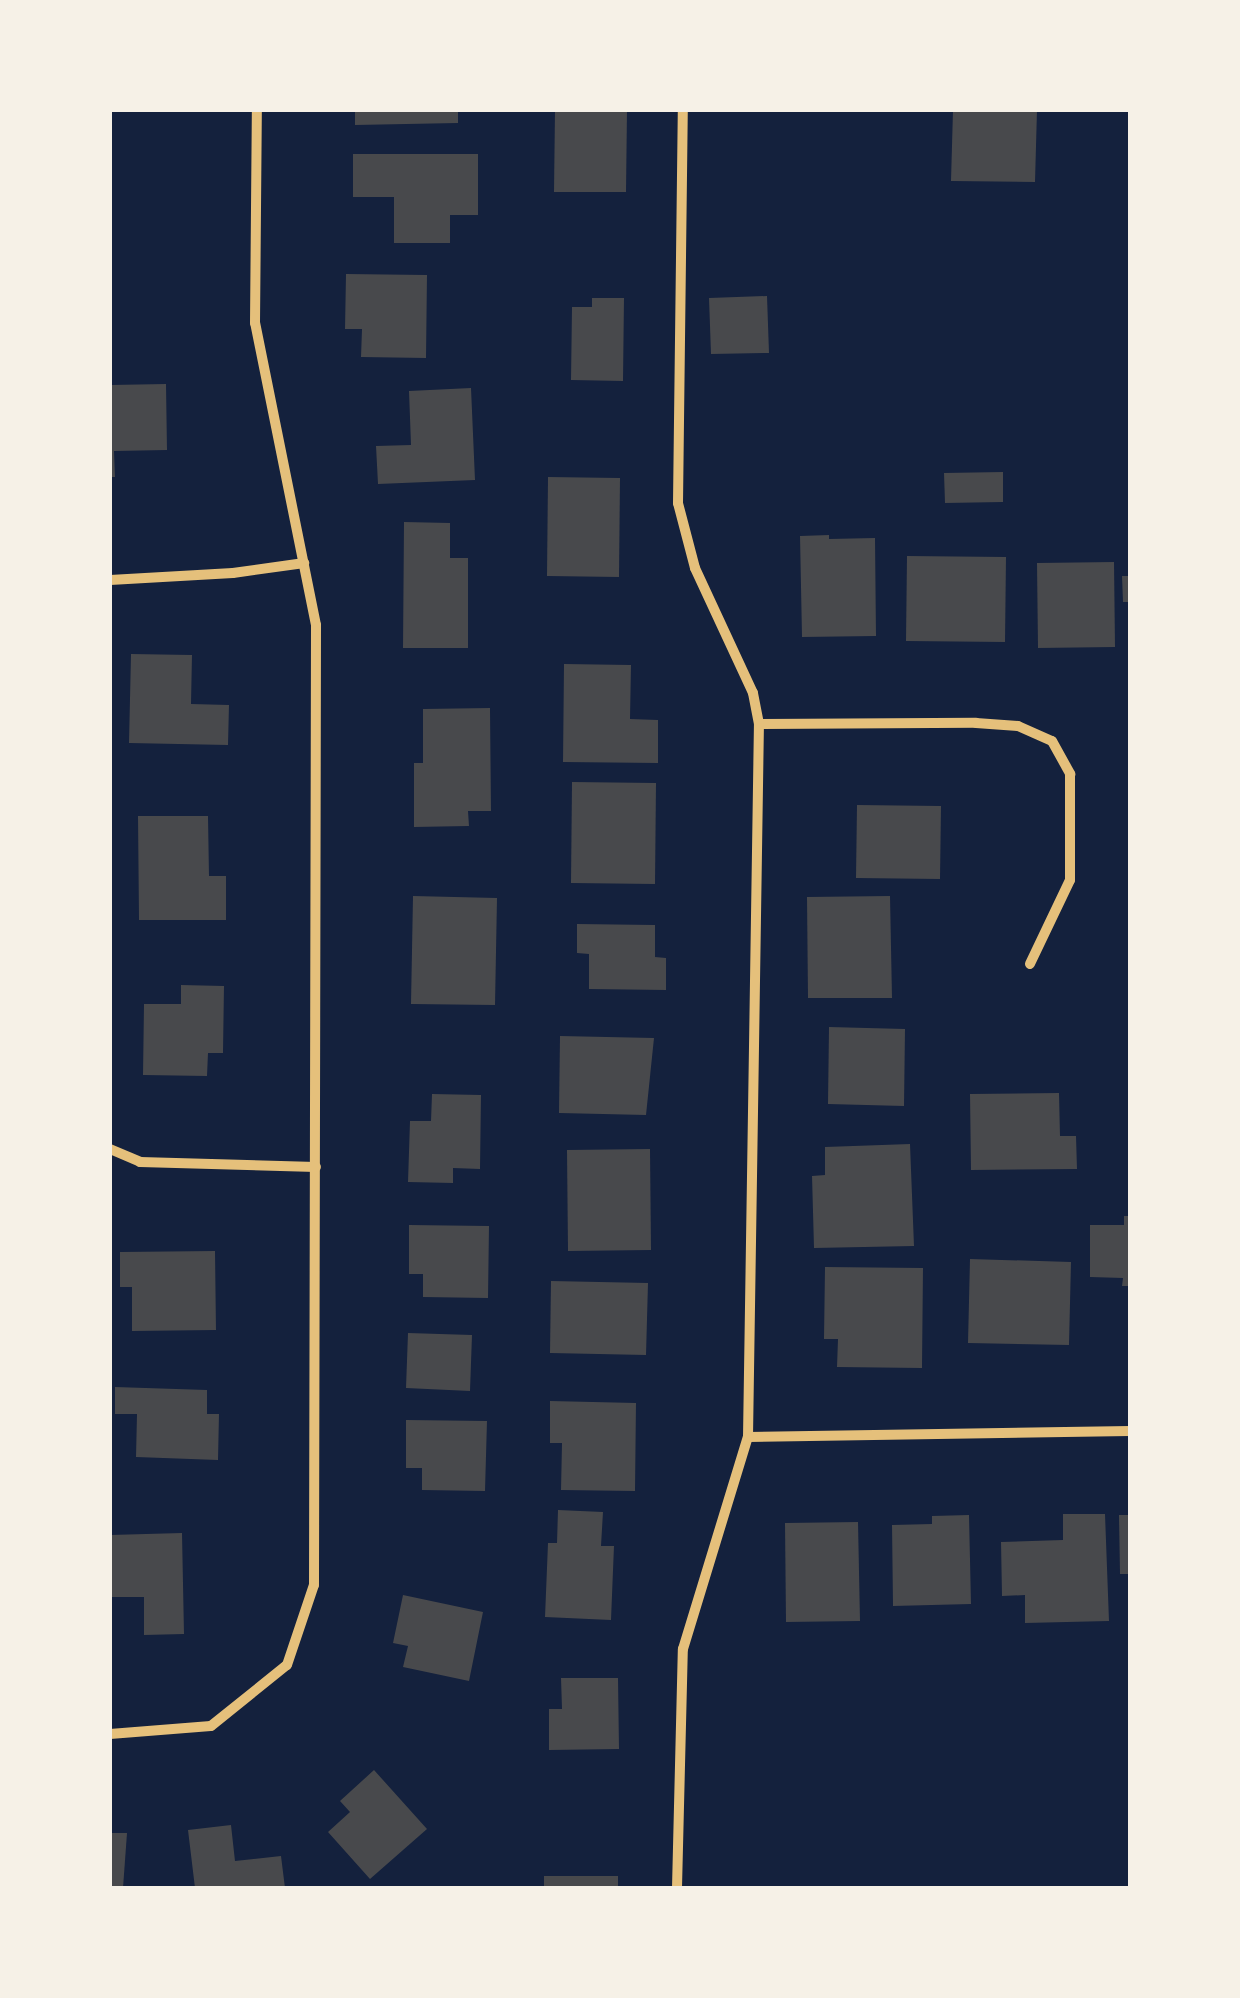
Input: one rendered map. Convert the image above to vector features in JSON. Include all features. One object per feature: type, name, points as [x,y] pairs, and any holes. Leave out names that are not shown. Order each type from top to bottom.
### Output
[{"type":"street","points":[[110,1734],[210,1726],[287,1665],[314,1585],[311,1404],[316,1168],[316,626],[255,323],[257,110]]},
{"type":"street","points":[[677,1888],[684,1648],[748,1438],[759,724],[753,693],[695,568],[678,503],[684,110]]},
{"type":"street","points":[[110,580],[233,573],[304,563]]},
{"type":"street","points":[[759,724],[976,722],[1018,726],[1052,741],[1070,774],[1070,880],[1030,964]]},
{"type":"street","points":[[110,1149],[140,1162],[316,1168]]},
{"type":"street","points":[[748,1438],[1130,1431]]},
{"type":"building","points":[[355,110],[458,110],[458,123],[355,125]]},
{"type":"building","points":[[555,110],[627,110],[626,192],[554,192]]},
{"type":"building","points":[[953,110],[1037,110],[1035,182],[951,181]]},
{"type":"building","points":[[353,154],[478,154],[478,215],[450,215],[450,243],[394,243],[394,197],[353,197]]},
{"type":"building","points":[[346,274],[427,275],[426,358],[361,357],[362,329],[345,329]]},
{"type":"building","points":[[767,296],[769,353],[711,354],[709,298]]},
{"type":"building","points":[[592,298],[624,298],[623,381],[571,380],[572,307],[592,307]]},
{"type":"building","points":[[166,384],[167,450],[114,451],[115,477],[110,477],[110,385]]},
{"type":"building","points":[[471,388],[475,480],[378,484],[376,446],[411,445],[409,391]]},
{"type":"building","points":[[1003,472],[1003,502],[945,503],[944,473]]},
{"type":"building","points":[[548,477],[620,478],[619,577],[547,576]]},
{"type":"building","points":[[404,522],[450,523],[450,558],[468,558],[468,648],[403,648]]},
{"type":"building","points":[[829,535],[829,539],[875,538],[876,636],[802,637],[800,536]]},
{"type":"building","points":[[907,556],[1006,557],[1005,642],[906,641]]},
{"type":"building","points":[[1114,562],[1115,647],[1038,648],[1037,563]]},
{"type":"building","points":[[1122,576],[1130,576],[1130,602],[1123,602]]},
{"type":"building","points":[[131,654],[192,655],[191,704],[229,705],[228,745],[129,743]]},
{"type":"building","points":[[564,664],[631,665],[630,719],[658,720],[658,763],[563,762]]},
{"type":"building","points":[[490,708],[491,811],[468,811],[469,826],[414,827],[414,763],[423,763],[423,709]]},
{"type":"building","points":[[572,782],[656,783],[655,884],[571,883]]},
{"type":"building","points":[[857,805],[941,806],[940,879],[856,878]]},
{"type":"building","points":[[138,816],[208,816],[209,876],[226,876],[226,920],[139,920]]},
{"type":"building","points":[[413,896],[497,898],[495,1005],[411,1004]]},
{"type":"building","points":[[890,896],[892,998],[808,998],[807,897]]},
{"type":"building","points":[[577,924],[655,925],[655,957],[666,958],[666,990],[589,989],[589,954],[577,953]]},
{"type":"building","points":[[181,985],[224,986],[223,1053],[208,1053],[207,1076],[143,1075],[144,1004],[181,1004]]},
{"type":"building","points":[[829,1027],[905,1029],[904,1106],[828,1104]]},
{"type":"building","points":[[560,1036],[654,1038],[646,1115],[559,1113]]},
{"type":"building","points":[[1059,1093],[1060,1136],[1076,1136],[1077,1169],[971,1170],[970,1094]]},
{"type":"building","points":[[432,1094],[481,1095],[480,1169],[453,1168],[453,1183],[408,1182],[410,1121],[431,1121]]},
{"type":"building","points":[[910,1144],[914,1246],[814,1248],[812,1176],[825,1175],[825,1147]]},
{"type":"building","points":[[650,1149],[651,1250],[568,1251],[567,1150]]},
{"type":"building","points":[[1124,1216],[1130,1216],[1130,1286],[1122,1286],[1123,1278],[1090,1277],[1090,1225],[1124,1225]]},
{"type":"building","points":[[409,1225],[489,1226],[488,1298],[423,1297],[423,1274],[409,1274]]},
{"type":"building","points":[[215,1251],[216,1330],[132,1331],[132,1287],[120,1287],[120,1252]]},
{"type":"building","points":[[970,1259],[1071,1262],[1069,1345],[968,1343]]},
{"type":"building","points":[[825,1267],[923,1268],[922,1368],[837,1367],[838,1339],[824,1339]]},
{"type":"building","points":[[551,1281],[648,1283],[646,1355],[550,1353]]},
{"type":"building","points":[[408,1333],[472,1335],[470,1391],[406,1388]]},
{"type":"building","points":[[115,1387],[207,1390],[207,1414],[219,1414],[218,1460],[136,1457],[137,1414],[115,1414]]},
{"type":"building","points":[[550,1401],[636,1403],[635,1491],[561,1490],[562,1443],[550,1443]]},
{"type":"building","points":[[406,1420],[487,1421],[485,1491],[422,1490],[422,1468],[406,1468]]},
{"type":"building","points":[[558,1510],[603,1512],[601,1546],[614,1546],[611,1620],[545,1617],[548,1543],[557,1543]]},
{"type":"building","points":[[1063,1514],[1105,1514],[1109,1621],[1025,1623],[1025,1595],[1002,1596],[1001,1542],[1063,1540]]},
{"type":"building","points":[[969,1515],[971,1604],[893,1606],[892,1525],[932,1524],[932,1516]]},
{"type":"building","points":[[1119,1515],[1130,1515],[1130,1574],[1120,1574]]},
{"type":"building","points":[[858,1522],[860,1621],[786,1622],[785,1523]]},
{"type":"building","points":[[182,1533],[184,1634],[144,1635],[144,1597],[110,1597],[110,1535]]},
{"type":"building","points":[[403,1595],[483,1612],[469,1681],[403,1667],[408,1646],[393,1643]]},
{"type":"building","points":[[561,1678],[618,1678],[619,1749],[549,1750],[549,1709],[562,1709]]},
{"type":"building","points":[[374,1770],[427,1829],[370,1879],[328,1832],[350,1812],[340,1801]]},
{"type":"building","points":[[231,1825],[235,1861],[281,1856],[285,1888],[195,1888],[188,1830]]},
{"type":"building","points":[[110,1833],[127,1833],[123,1888],[110,1888]]},
{"type":"building","points":[[544,1876],[618,1876],[618,1888],[544,1888]]}]
